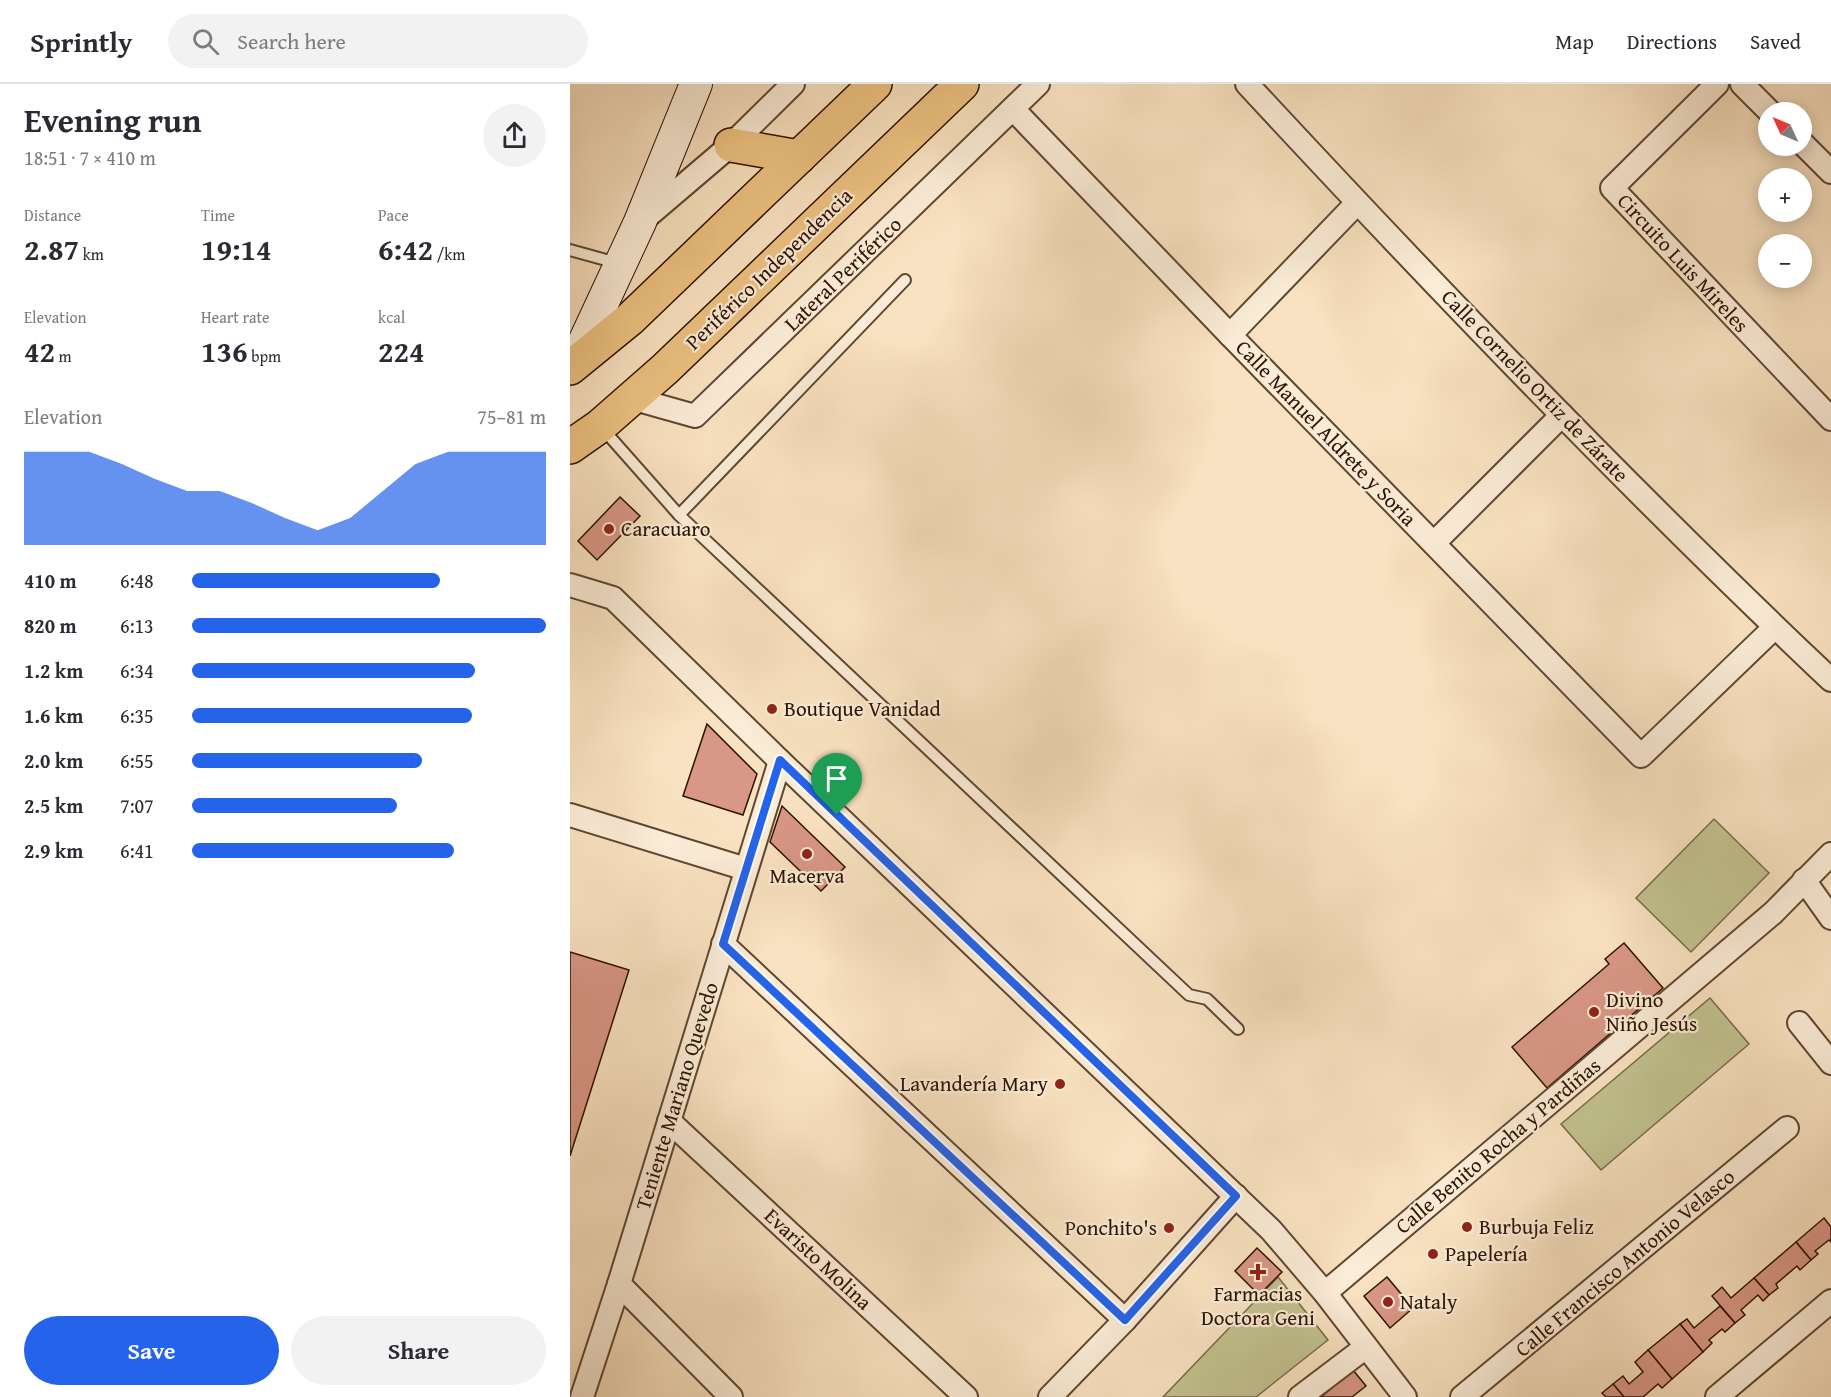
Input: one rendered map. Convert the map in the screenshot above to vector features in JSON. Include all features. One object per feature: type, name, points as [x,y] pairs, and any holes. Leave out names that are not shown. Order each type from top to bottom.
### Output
[{"type":"highway","points":[[572,366],[630,319],[875,84]]},
{"type":"highway","name":"Periférico Independencia","points":[[570,447],[600,426],[665,369],[962,84]]},
{"type":"highway","points":[[731,145],[799,157]]},
{"type":"street","points":[[572,366],[640,222],[696,84]]},
{"type":"street","points":[[640,222],[731,145],[793,84]]},
{"type":"street","name":"Lateral Periférico","points":[[631,398],[695,416],[1038,84]]},
{"type":"street","name":"Calle Cornelio Ortiz de Zárate","points":[[1247,84],[1562,415],[1831,680]]},
{"type":"street","name":"Circuito Luis Mireles","points":[[1717,84],[1612,188],[1831,419]]},
{"type":"street","points":[[1742,84],[1760,102]]},
{"type":"street","name":"Calle Manuel Aldrete y Soria","points":[[1013,109],[1641,756],[1775,627]]},
{"type":"street","points":[[1812,153],[1831,172]]},
{"type":"street","points":[[1230,335],[1358,203]]},
{"type":"street","points":[[1434,543],[1562,415]]},
{"type":"street","points":[[570,585],[613,598],[1271,1230],[1325,1293],[1405,1397]]},
{"type":"street","name":"Teniente Mariano Quevedo","points":[[582,1397],[780,760]]},
{"type":"street","points":[[570,815],[746,869]]},
{"type":"street","name":"Calle Benito Rocha y Pardiñas","points":[[1325,1293],[1773,913],[1831,854]]},
{"type":"street","points":[[1803,880],[1831,918]]},
{"type":"street","points":[[723,944],[1125,1320]]},
{"type":"street","points":[[1799,1023],[1831,1063]]},
{"type":"street","name":"Evaristo Molina","points":[[669,1121],[966,1397]]},
{"type":"street","name":"Calle Francisco Antonio Velasco","points":[[1462,1397],[1787,1128]]},
{"type":"street","points":[[1050,1397],[1125,1320],[1236,1196]]},
{"type":"street","points":[[619,1284],[731,1397]]},
{"type":"street","points":[[1717,1397],[1831,1301]]},
{"type":"street","points":[[1299,1397],[1366,1347]]},
{"type":"lane","points":[[570,250],[621,264]]},
{"type":"lane","points":[[679,515],[905,280]]},
{"type":"lane","points":[[600,426],[679,515],[1189,995],[1207,999],[1238,1029]]},
{"type":"green space","points":[[1714,819],[1769,873],[1691,952],[1636,898]]},
{"type":"green space","points":[[1710,998],[1749,1044],[1601,1170],[1561,1124]]},
{"type":"green space","points":[[1278,1277],[1328,1340],[1256,1397],[1163,1397]]},
{"type":"building","name":"Caracuaro","points":[[620,497],[640,516],[597,560],[578,541]]},
{"type":"building","points":[[707,724],[757,774],[743,815],[683,796]]},
{"type":"building","name":"Macerva","points":[[782,806],[845,867],[821,891],[770,842]]},
{"type":"building","name":"Divino Niño Jesús","points":[[1624,943],[1663,988],[1547,1088],[1512,1047],[1609,964],[1605,959]]},
{"type":"building","points":[[570,952],[629,970],[570,1156]]},
{"type":"building","points":[[1824,1218],[1831,1227],[1831,1242],[1829,1240],[1815,1251],[1818,1254],[1811,1260],[1796,1242]]},
{"type":"building","points":[[1796,1242],[1811,1260],[1800,1270],[1797,1266],[1776,1284],[1778,1288],[1769,1295],[1754,1278]]},
{"type":"building","name":"Farmacias Doctora Geni","points":[[1257,1248],[1282,1272],[1259,1295],[1235,1271]]},
{"type":"building","name":"Nataly","points":[[1387,1277],[1413,1308],[1390,1328],[1364,1296]]},
{"type":"building","points":[[1754,1278],[1769,1295],[1763,1301],[1758,1295],[1741,1310],[1745,1315],[1735,1323],[1712,1296],[1722,1287],[1731,1298]]},
{"type":"building","points":[[1720,1306],[1735,1323],[1725,1332],[1722,1329],[1709,1340],[1712,1343],[1703,1352],[1680,1324],[1687,1319],[1694,1328]]},
{"type":"building","points":[[1680,1324],[1703,1352],[1672,1379],[1648,1350]]},
{"type":"building","points":[[1648,1350],[1672,1379],[1662,1388],[1658,1384],[1643,1397],[1624,1397],[1613,1384],[1623,1376],[1629,1384],[1643,1372],[1635,1362]]},
{"type":"building","points":[[1353,1370],[1366,1386],[1352,1397],[1321,1397]]},
{"type":"building","points":[[1613,1384],[1624,1397],[1606,1397],[1602,1393]]},
{"type":"place","name":"Caracuaro","points":[[609,529]]},
{"type":"place","name":"Boutique Vanidad","points":[[772,709]]},
{"type":"place","name":"Macerva","points":[[807,854]]},
{"type":"place","name":"Divino Niño Jesús","points":[[1594,1012]]},
{"type":"place","name":"Lavandería Mary","points":[[1060,1084]]},
{"type":"place","name":"Burbuja Feliz","points":[[1467,1227]]},
{"type":"place","name":"Ponchito's","points":[[1169,1228]]},
{"type":"place","name":"Papelería","points":[[1433,1254]]},
{"type":"place","name":"Farmacias Doctora Geni","points":[[1258,1272]]},
{"type":"place","name":"Nataly","points":[[1388,1302]]},
{"type":"route","points":[[780,760],[837,815],[1236,1196],[1125,1320],[723,944],[780,760]]}]
